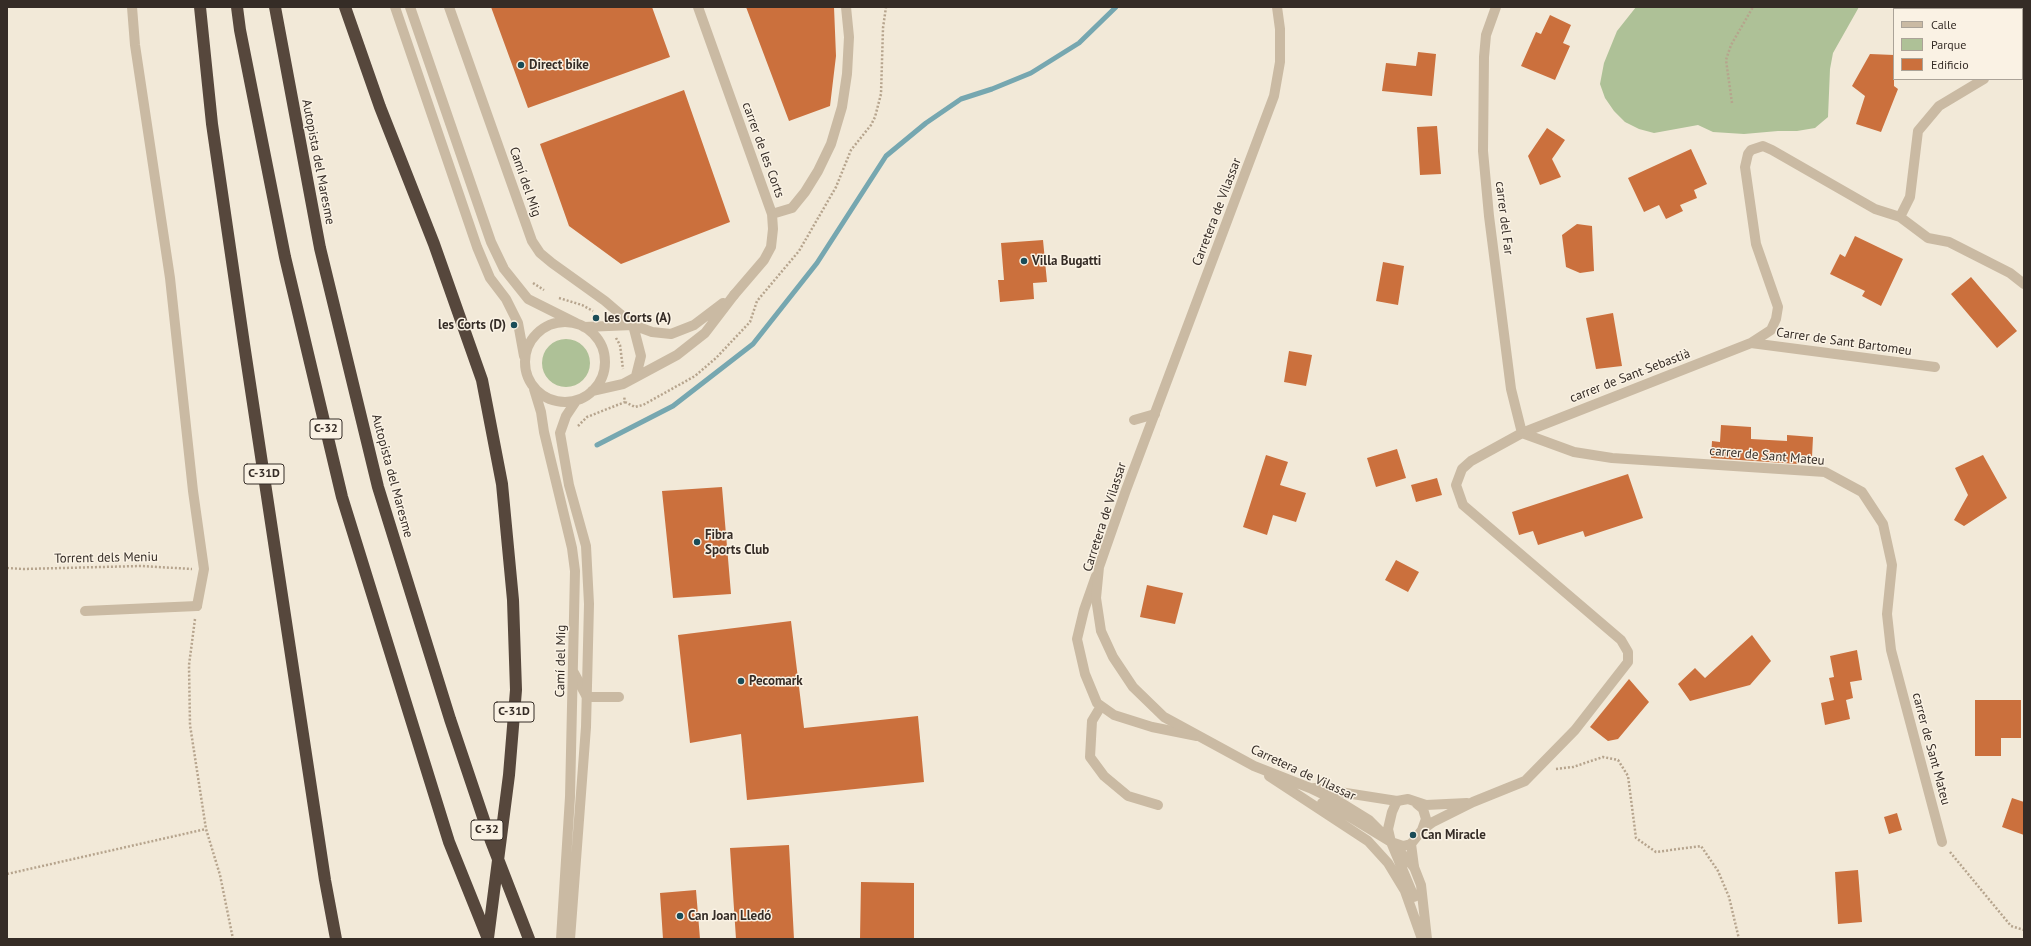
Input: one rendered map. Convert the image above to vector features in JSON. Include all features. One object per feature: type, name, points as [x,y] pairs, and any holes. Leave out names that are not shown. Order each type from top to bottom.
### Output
[{"type":"highway","name":"C-31D","points":[[200,7],[212,124],[325,880],[336,939]]},
{"type":"highway","name":"C-32","points":[[236,7],[285,257],[342,498],[450,842],[488,939]]},
{"type":"highway","name":"Autopista del Maresme","points":[[275,7],[320,248],[378,487],[450,719],[491,841],[529,939]]},
{"type":"highway","name":"C-31D","points":[[345,7],[380,106],[434,244],[482,380],[502,484],[513,600],[516,690],[509,775],[488,939]]},
{"type":"street","points":[[84,611],[197,606],[204,570],[193,491],[170,278],[135,45],[132,7]]},
{"type":"street","points":[[395,7],[477,247],[490,278],[506,300],[518,323],[526,374],[534,389],[543,396],[557,402],[576,401],[592,391],[600,382],[604,369],[605,358],[601,345],[593,333],[528,299],[504,269],[490,242],[410,7]]},
{"type":"street","name":"Camí del Mig","points":[[450,7],[532,241],[540,253],[552,263],[605,301],[633,325]]},
{"type":"street","name":"carrer de les Corts","points":[[698,7],[772,214],[773,229],[771,247],[764,260],[734,295]]},
{"type":"street","points":[[772,214],[792,208],[805,192],[818,171],[831,144],[842,107],[847,74],[849,37],[846,7]]},
{"type":"street","name":"Carretera de Vilassar","points":[[1277,7],[1280,35],[1280,62],[1274,96],[1099,567],[1096,598],[1101,631],[1113,657],[1133,687],[1164,717],[1254,766],[1310,788],[1343,804],[1369,820],[1414,867],[1421,885],[1427,939]]},
{"type":"street","name":"carrer del Far","points":[[1496,7],[1486,35],[1484,57],[1483,151],[1489,216],[1512,389],[1522,433]]},
{"type":"street","points":[[1982,80],[1939,106],[1918,131],[1910,197],[1900,217],[1928,238],[1949,242],[2010,273],[2024,284]]},
{"type":"street","name":"carrer de Sant Sebastià","points":[[1473,802],[1525,781],[1575,730],[1628,662],[1628,652],[1621,640],[1463,504],[1456,485],[1462,469],[1471,461],[1522,433],[1751,343],[1772,330],[1778,307],[1756,244],[1746,167],[1748,154],[1751,150],[1763,146],[1772,150],[1875,209],[1900,217]]},
{"type":"street","points":[[524,356],[530,340],[543,328],[549,325],[562,322],[580,325],[633,325],[652,332],[672,334],[694,325],[734,295]]},
{"type":"street","points":[[592,391],[623,384],[677,355],[705,333],[734,295]]},
{"type":"street","points":[[633,325],[641,356],[636,376]]},
{"type":"street","name":"Carrer de Sant Bartomeu","points":[[1751,343],[1934,367]]},
{"type":"street","name":"Camí del Mig","points":[[534,389],[541,412],[574,564],[574,673],[570,797],[561,939]]},
{"type":"street","name":"Camí del Mig","points":[[570,939],[581,796],[590,619],[586,546],[568,485],[560,433],[566,416],[576,401]]},
{"type":"street","points":[[1134,420],[1155,414]]},
{"type":"street","name":"carrer de Sant Mateu","points":[[1522,433],[1574,452],[1612,458],[1825,472],[1862,492],[1884,524],[1892,565],[1887,614],[1891,650],[1942,842]]},
{"type":"street","points":[[1099,567],[1084,610],[1077,639],[1085,674],[1096,703],[1114,715],[1146,725],[1200,736]]},
{"type":"street","points":[[574,673],[587,697],[619,697]]},
{"type":"street","points":[[1101,706],[1092,721],[1090,757],[1104,776],[1128,796],[1158,805]]},
{"type":"street","points":[[1254,766],[1301,798],[1339,820],[1368,841],[1388,863],[1405,891],[1422,939]]},
{"type":"street","points":[[1310,788],[1397,801],[1408,799],[1423,809],[1426,820],[1422,830]]},
{"type":"street","points":[[1301,798],[1315,800],[1345,814],[1391,842],[1403,846],[1411,844],[1422,830],[1433,822],[1473,802]]},
{"type":"street","points":[[1397,801],[1392,812],[1388,829],[1391,842],[1414,898],[1414,914]]},
{"type":"street","points":[[1417,804],[1426,805],[1473,802]]},
{"type":"street","points":[[1411,844],[1414,867]]},
{"type":"path","points":[[625,402],[635,407],[643,405],[694,376],[716,358],[732,343],[750,322],[757,301],[800,251],[833,193],[851,150],[871,125],[875,117],[881,94],[883,28],[886,7]]},
{"type":"path","points":[[1732,103],[1726,60],[1731,45],[1753,7]]},
{"type":"path","name":"Torrent dels Meniu","points":[[7,568],[23,569],[141,566],[204,570]]},
{"type":"path","points":[[197,606],[189,665],[190,725],[206,829],[220,874],[233,939]]},
{"type":"path","points":[[1534,772],[1573,767],[1603,757],[1618,760],[1628,776],[1636,838],[1656,852],[1701,846],[1718,871],[1729,897],[1739,939]]},
{"type":"path","points":[[7,874],[206,829]]},
{"type":"path","points":[[1942,842],[2011,926],[2024,930]]},
{"type":"green space","points":[[1636,7],[1859,7],[1833,53],[1830,69],[1828,117],[1815,128],[1797,131],[1744,134],[1713,132],[1698,125],[1654,133],[1639,129],[1625,122],[1614,111],[1605,98],[1600,84],[1604,63],[1617,31]]},
{"type":"green space","points":[[566,339],[575,341],[583,346],[588,354],[590,363],[588,372],[583,380],[575,385],[566,387],[557,385],[549,380],[544,372],[542,363],[544,354],[549,346],[557,341]]},
{"type":"building","points":[[491,7],[652,7],[670,57],[528,108]]},
{"type":"building","points":[[746,7],[834,7],[836,56],[830,106],[789,121]]},
{"type":"building","points":[[1550,15],[1571,25],[1563,43],[1570,46],[1555,80],[1521,66],[1536,32],[1541,34]]},
{"type":"building","points":[[1418,52],[1436,54],[1432,96],[1382,91],[1386,63],[1416,66]]},
{"type":"building","points":[[1870,54],[1893,55],[1893,80],[1894,86],[1898,89],[1881,132],[1856,124],[1865,96],[1852,86]]},
{"type":"building","points":[[684,90],[730,222],[621,264],[569,226],[540,144]]},
{"type":"building","points":[[1437,126],[1441,174],[1420,175],[1417,127]]},
{"type":"building","points":[[1547,128],[1565,140],[1552,159],[1561,177],[1540,185],[1528,156]]},
{"type":"building","points":[[1691,149],[1707,184],[1694,190],[1697,198],[1680,205],[1683,211],[1666,219],[1659,205],[1644,212],[1628,178]]},
{"type":"building","points":[[1577,224],[1592,226],[1594,271],[1580,273],[1566,267],[1562,235]]},
{"type":"building","points":[[1855,236],[1903,259],[1881,306],[1862,296],[1865,291],[1830,274],[1840,254],[1845,257]]},
{"type":"building","name":"Villa Bugatti","points":[[1043,240],[1047,282],[1033,283],[1034,299],[1000,302],[998,280],[1004,280],[1001,243]]},
{"type":"building","points":[[1383,262],[1404,266],[1398,305],[1376,301]]},
{"type":"building","points":[[1971,277],[2017,331],[1997,348],[1951,294]]},
{"type":"building","points":[[1613,313],[1622,366],[1596,369],[1586,318]]},
{"type":"building","points":[[1289,351],[1312,355],[1306,386],[1284,382]]},
{"type":"building","points":[[1721,425],[1751,427],[1751,439],[1787,441],[1787,435],[1813,437],[1812,457],[1798,456],[1798,464],[1711,458],[1712,441],[1720,442]]},
{"type":"building","points":[[1397,449],[1406,478],[1376,487],[1367,458]]},
{"type":"building","points":[[1266,455],[1288,462],[1280,485],[1306,493],[1296,522],[1273,515],[1267,535],[1243,527]]},
{"type":"building","points":[[1983,455],[2007,498],[1964,526],[1954,520],[1968,495],[1955,468]]},
{"type":"building","points":[[1628,474],[1643,518],[1585,537],[1583,531],[1538,545],[1533,531],[1519,535],[1512,512]]},
{"type":"building","points":[[1437,478],[1442,495],[1416,502],[1411,485]]},
{"type":"building","name":"Fibra Sports Club","points":[[722,487],[731,594],[673,598],[662,491]]},
{"type":"building","points":[[1396,560],[1419,572],[1408,592],[1385,580]]},
{"type":"building","points":[[1147,585],[1183,593],[1175,624],[1140,617]]},
{"type":"building","points":[[791,621],[804,728],[918,716],[924,782],[747,800],[741,734],[690,743],[678,635]]},
{"type":"building","points":[[1752,635],[1771,661],[1750,685],[1690,701],[1678,684],[1695,668],[1705,678]]},
{"type":"building","points":[[1857,650],[1862,680],[1850,682],[1853,698],[1846,700],[1850,719],[1825,725],[1821,703],[1834,700],[1829,678],[1834,677],[1830,656]]},
{"type":"building","points":[[1629,679],[1649,702],[1618,739],[1608,741],[1590,727]]},
{"type":"building","points":[[1975,700],[2021,700],[2021,738],[2001,738],[2001,756],[1975,756]]},
{"type":"building","points":[[2012,798],[2024,802],[2024,835],[2002,827]]},
{"type":"building","points":[[1897,813],[1902,830],[1889,834],[1884,817]]},
{"type":"building","points":[[789,845],[794,939],[736,939],[730,848]]},
{"type":"building","points":[[1858,870],[1862,922],[1838,924],[1835,872]]},
{"type":"building","points":[[861,882],[914,883],[914,939],[860,939]]},
{"type":"building","name":"Can Joan Lledó","points":[[696,890],[700,939],[663,939],[660,893]]},
{"type":"waterway","points":[[597,445],[673,406],[753,344],[817,263],[886,156],[926,123],[961,99],[992,89],[1031,73],[1079,43],[1116,7]]},
{"type":"place","name":"Direct bike","points":[[521,65]]},
{"type":"place","name":"Villa Bugatti","points":[[1024,261]]},
{"type":"place","name":"les Corts (A)","points":[[596,318]]},
{"type":"place","name":"les Corts (D)","points":[[514,325]]},
{"type":"place","name":"Fibra Sports Club","points":[[697,542]]},
{"type":"place","name":"Pecomark","points":[[741,681]]},
{"type":"place","name":"Can Miracle","points":[[1413,835]]},
{"type":"place","name":"Can Joan Lledó","points":[[680,916]]}]
